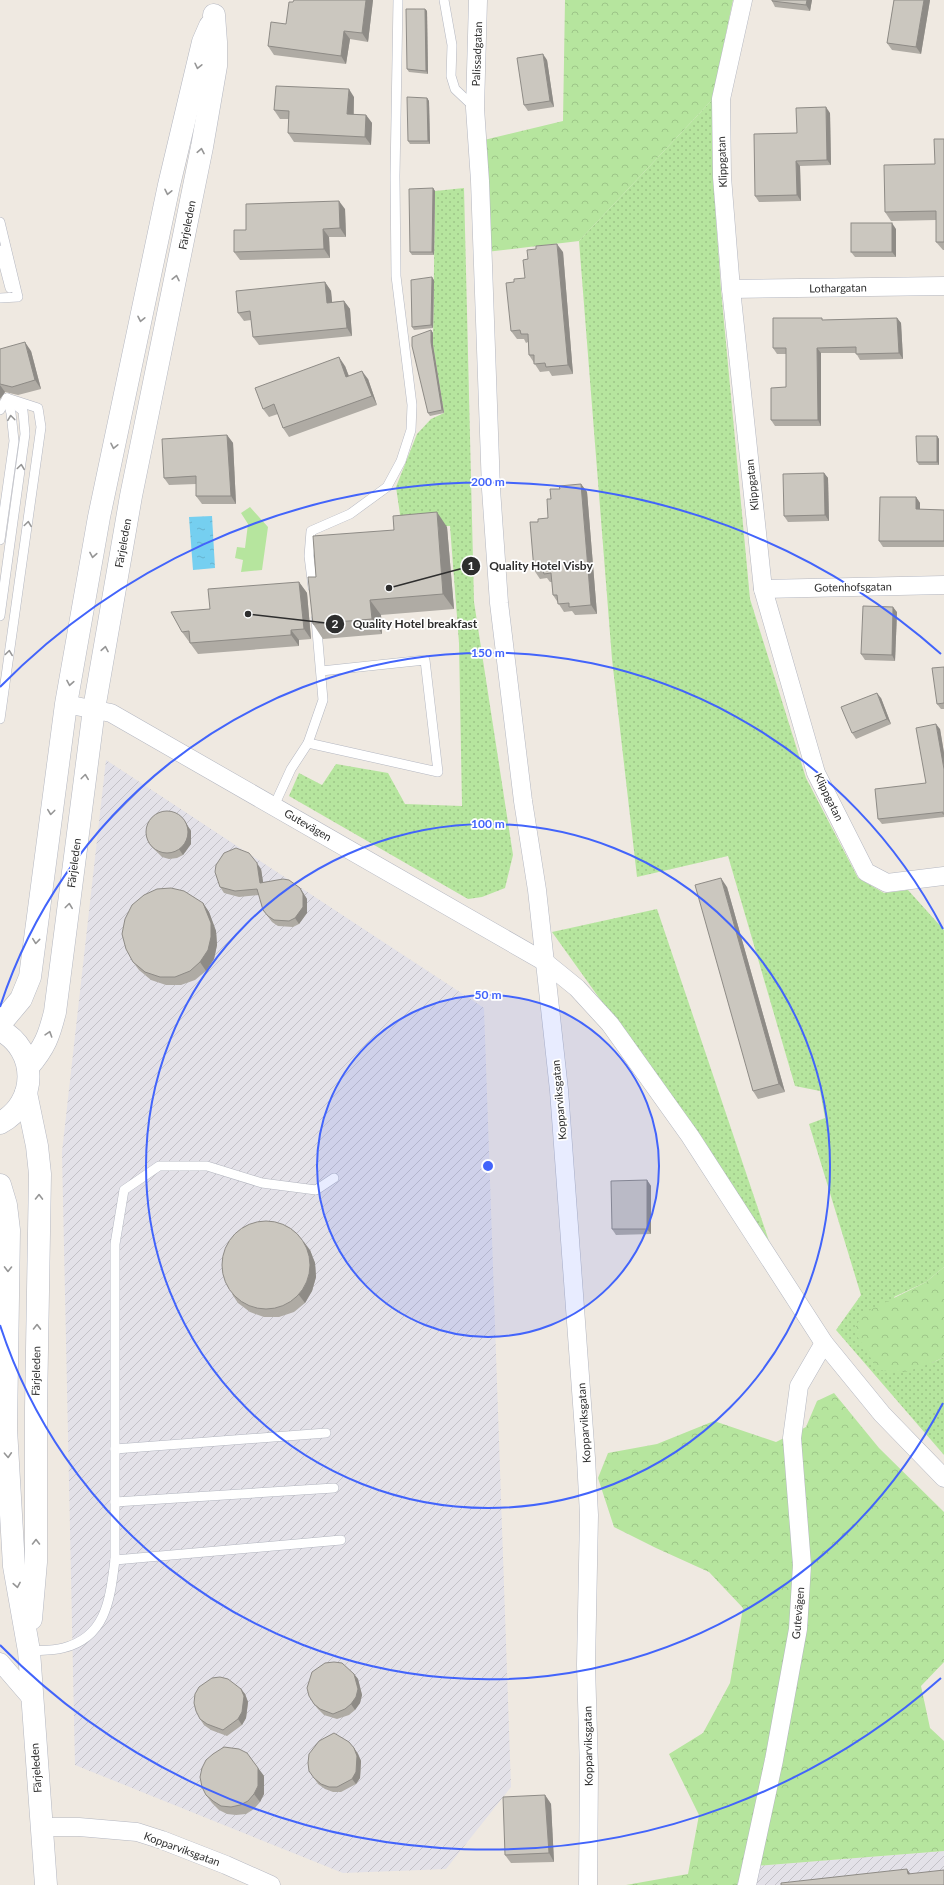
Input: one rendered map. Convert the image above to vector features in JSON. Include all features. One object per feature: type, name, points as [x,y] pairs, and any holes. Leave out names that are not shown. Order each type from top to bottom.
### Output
[{"type":"street","name":"Palissadgatan","points":[[478,0],[475,108],[480,181],[491,489],[499,603],[545,962]]},
{"type":"street","name":"Klippgatan","points":[[743,0],[721,99],[722,177],[732,290],[763,589],[816,773],[866,872],[888,883],[944,876]]},
{"type":"street","name":"Färjeleden","points":[[0,1024],[21,999],[30,977],[66,704],[99,517],[168,192],[204,42],[215,8]]},
{"type":"street","name":"Färjeleden","points":[[28,1067],[39,1054],[48,1038],[55,1012],[94,709],[131,496],[202,147],[216,66],[215,8]]},
{"type":"street","name":"Lothargatan","points":[[732,290],[944,286]]},
{"type":"street","name":"Gotenhofsgatan","points":[[763,589],[944,585]]},
{"type":"street","name":"Gutevägen","points":[[66,704],[111,712],[545,962],[577,988],[610,1024],[690,1136],[824,1343],[800,1386],[792,1438],[802,1565],[798,1629],[774,1760],[747,1885]]},
{"type":"street","name":"Kopparviksgatan","points":[[545,962],[560,1090],[589,1515],[586,1665],[589,1770],[588,1885]]},
{"type":"street","points":[[0,1030],[17,1043],[24,1054],[28,1067],[29,1080],[26,1093],[17,1110],[0,1123]]},
{"type":"street","name":"Färjeleden","points":[[26,1093],[37,1146],[40,1174],[36,1416],[36,1562],[28,1651]]},
{"type":"street","name":"Färjeleden","points":[[0,1185],[6,1205],[9,1230],[6,1429],[14,1559],[28,1651],[46,1885]]},
{"type":"street","points":[[824,1343],[882,1414],[944,1478]]},
{"type":"street","points":[[0,1662],[32,1699]]},
{"type":"street","name":"Kopparviksgatan","points":[[41,1827],[79,1827],[136,1832],[162,1840],[226,1865],[271,1885]]},
{"type":"lane","points":[[274,806],[291,769],[308,743],[323,700],[310,556],[311,530],[350,514],[387,487],[401,461],[411,430],[412,405],[396,276],[395,176],[398,0]]},
{"type":"lane","points":[[444,0],[452,45],[451,76],[455,89],[475,108]]},
{"type":"lane","points":[[0,222],[18,297],[0,298]]},
{"type":"lane","points":[[0,250],[12,297]]},
{"type":"lane","points":[[0,410],[2,402]]},
{"type":"lane","points":[[0,540],[14,441],[11,413],[2,402]]},
{"type":"lane","points":[[0,616],[25,434],[23,411],[2,402]]},
{"type":"lane","points":[[0,719],[41,427],[38,408],[2,402]]},
{"type":"lane","points":[[308,743],[438,772],[425,660],[321,671]]},
{"type":"lane","points":[[28,1651],[62,1649],[84,1640],[100,1623],[107,1604],[115,1560],[115,1244],[124,1190],[159,1166],[207,1166],[262,1183],[316,1190],[334,1178]]},
{"type":"lane","points":[[115,1449],[326,1433]]},
{"type":"lane","points":[[115,1502],[334,1488]]},
{"type":"lane","points":[[115,1560],[341,1540]]},
{"type":"shaded area","points":[[106,760],[484,1008],[511,1787],[446,1869],[343,1873],[75,1765],[62,1152]]},
{"type":"shaded area","points":[[944,1851],[944,1885],[737,1885],[742,1867]]},
{"type":"green space","points":[[565,0],[733,0],[712,100],[579,241],[486,252],[484,140],[563,121]]},
{"type":"green space","points":[[712,100],[713,175],[721,290],[750,599],[806,778],[858,878],[884,893],[908,890],[944,930],[944,1267],[926,1282],[894,1297],[932,1363],[944,1357],[944,1455],[836,1330],[861,1295],[809,1124],[825,1118],[820,1091],[795,1086],[728,856],[637,877],[612,659],[579,241]]},
{"type":"green space","points":[[464,188],[474,602],[513,855],[505,888],[482,897],[468,899],[289,796],[299,773],[322,785],[336,764],[388,773],[405,804],[462,806],[459,643],[450,526],[402,528],[396,487],[417,434],[431,419],[444,413],[433,345],[435,191]]},
{"type":"green space","points":[[250,507],[268,527],[262,570],[241,572],[243,560],[235,558],[237,547],[245,548],[248,524],[241,513]]},
{"type":"green space","points":[[657,909],[769,1241],[708,1150],[552,932]]},
{"type":"green space","points":[[944,1267],[944,1357],[932,1363],[905,1372],[878,1370],[854,1331],[862,1314],[926,1282]]},
{"type":"green space","points":[[834,1393],[879,1448],[944,1512],[944,1662],[921,1686],[930,1728],[944,1741],[944,1851],[743,1867],[737,1885],[626,1885],[688,1874],[699,1815],[669,1754],[703,1733],[730,1683],[743,1608],[709,1572],[614,1527],[598,1478],[608,1453],[657,1444],[714,1421],[776,1442],[806,1427],[817,1401]]},
{"type":"water","points":[[212,516],[215,568],[193,570],[189,517]]},
{"type":"building","points":[[294,0],[366,0],[362,33],[344,31],[341,56],[268,46],[271,22],[286,24],[289,2],[293,2]]},
{"type":"building","points":[[772,0],[807,0],[806,5]]},
{"type":"building","points":[[894,0],[924,0],[916,47],[887,43]]},
{"type":"building","points":[[406,9],[425,9],[426,71],[407,69]]},
{"type":"building","points":[[543,54],[550,101],[524,105],[517,58]]},
{"type":"building","points":[[276,86],[349,89],[347,114],[366,115],[365,137],[288,133],[289,111],[274,110]]},
{"type":"building","points":[[407,97],[427,98],[428,141],[408,141]]},
{"type":"building","points":[[826,107],[827,160],[796,161],[797,195],[755,196],[754,134],[797,133],[796,108]]},
{"type":"building","points":[[934,139],[944,139],[944,242],[936,242],[936,211],[885,212],[884,165],[935,164]]},
{"type":"building","points":[[433,188],[432,252],[410,252],[409,189]]},
{"type":"building","points":[[339,201],[340,228],[323,229],[324,249],[234,252],[234,230],[246,230],[246,204]]},
{"type":"building","points":[[851,223],[892,223],[892,252],[851,252]]},
{"type":"building","points":[[557,244],[568,365],[546,367],[545,363],[534,364],[534,355],[529,355],[528,334],[521,334],[520,330],[511,331],[506,283],[514,282],[514,279],[525,278],[523,260],[528,259],[527,250],[536,249],[536,246]]},
{"type":"building","points":[[432,277],[431,325],[412,327],[411,280]]},
{"type":"building","points":[[325,282],[327,303],[344,301],[347,328],[253,337],[250,311],[238,313],[236,291]]},
{"type":"building","points":[[773,318],[822,318],[822,320],[897,318],[899,353],[856,354],[856,347],[817,348],[818,420],[771,420],[771,388],[786,387],[786,348],[773,348]]},
{"type":"building","points":[[431,330],[431,342],[442,410],[428,413],[412,346],[412,337]]},
{"type":"building","points":[[25,342],[35,380],[12,387],[0,384],[0,349]]},
{"type":"building","points":[[339,357],[346,377],[362,371],[372,396],[283,428],[274,404],[263,409],[255,388]]},
{"type":"building","points":[[227,435],[231,496],[196,496],[196,476],[164,478],[162,439]]},
{"type":"building","points":[[916,436],[937,436],[937,462],[917,462]]},
{"type":"building","points":[[824,473],[825,515],[784,516],[783,474]]},
{"type":"building","points":[[581,484],[591,605],[569,607],[569,603],[558,604],[557,595],[553,595],[551,573],[544,574],[543,570],[534,570],[530,522],[538,522],[538,519],[548,518],[547,499],[551,499],[550,489],[560,489],[559,486]]},
{"type":"building","points":[[880,497],[916,497],[916,509],[944,510],[944,541],[879,541]]},
{"type":"building","points":[[437,512],[443,594],[370,600],[372,619],[313,624],[308,577],[316,577],[313,536],[394,530],[393,516]]},
{"type":"building","points":[[299,582],[304,629],[291,630],[291,635],[190,643],[189,631],[182,632],[171,612],[210,609],[208,589]]},
{"type":"building","points":[[863,606],[893,607],[892,655],[861,654]]},
{"type":"building","points":[[944,667],[944,703],[937,704],[932,668]]},
{"type":"building","points":[[877,693],[887,719],[852,733],[841,707]]},
{"type":"building","points":[[936,724],[944,769],[944,814],[943,812],[878,819],[875,789],[926,783],[916,728]]},
{"type":"building","points":[[167,811],[182,817],[188,832],[182,847],[167,853],[152,847],[146,832],[152,817]]},
{"type":"building","points":[[236,848],[249,853],[257,863],[260,883],[283,879],[289,880],[300,888],[303,894],[303,907],[295,918],[289,921],[274,920],[268,916],[263,910],[257,889],[235,891],[220,887],[215,872],[216,865],[224,853]]},
{"type":"building","points":[[721,878],[779,1084],[753,1091],[695,885]]},
{"type":"building","points":[[171,888],[184,891],[203,903],[211,923],[211,937],[208,950],[200,962],[190,971],[175,977],[160,977],[145,972],[133,962],[126,949],[122,934],[125,919],[132,905],[144,895],[157,889]]},
{"type":"building","points":[[647,1180],[647,1229],[612,1229],[611,1181]]},
{"type":"building","points":[[266,1221],[283,1224],[291,1228],[303,1240],[307,1248],[310,1265],[307,1282],[303,1290],[291,1302],[283,1306],[266,1309],[249,1306],[241,1302],[229,1290],[225,1282],[222,1265],[225,1248],[229,1240],[241,1228],[249,1224]]},
{"type":"building","points":[[325,1663],[342,1663],[354,1674],[358,1689],[356,1697],[351,1704],[345,1709],[333,1714],[320,1709],[314,1704],[309,1696],[307,1688],[312,1672]]},
{"type":"building","points":[[220,1677],[228,1679],[241,1689],[244,1696],[242,1712],[238,1719],[223,1730],[207,1724],[200,1719],[194,1703],[195,1694],[199,1687],[212,1678]]},
{"type":"building","points":[[334,1733],[349,1742],[354,1748],[357,1756],[356,1772],[352,1779],[337,1787],[329,1787],[321,1784],[314,1778],[309,1771],[308,1763],[309,1754],[319,1741]]},
{"type":"building","points":[[224,1747],[239,1749],[247,1753],[258,1768],[258,1786],[254,1794],[248,1801],[231,1807],[221,1806],[206,1795],[202,1787],[200,1777],[206,1760]]},
{"type":"building","points":[[545,1795],[549,1853],[505,1855],[503,1797]]},
{"type":"building","points":[[907,1869],[908,1874],[944,1870],[944,1885],[781,1885],[781,1883]]},
{"type":"place","name":"Quality Hotel Visby","points":[[389,588]]},
{"type":"place","name":"Quality Hotel breakfast","points":[[248,614]]}]
